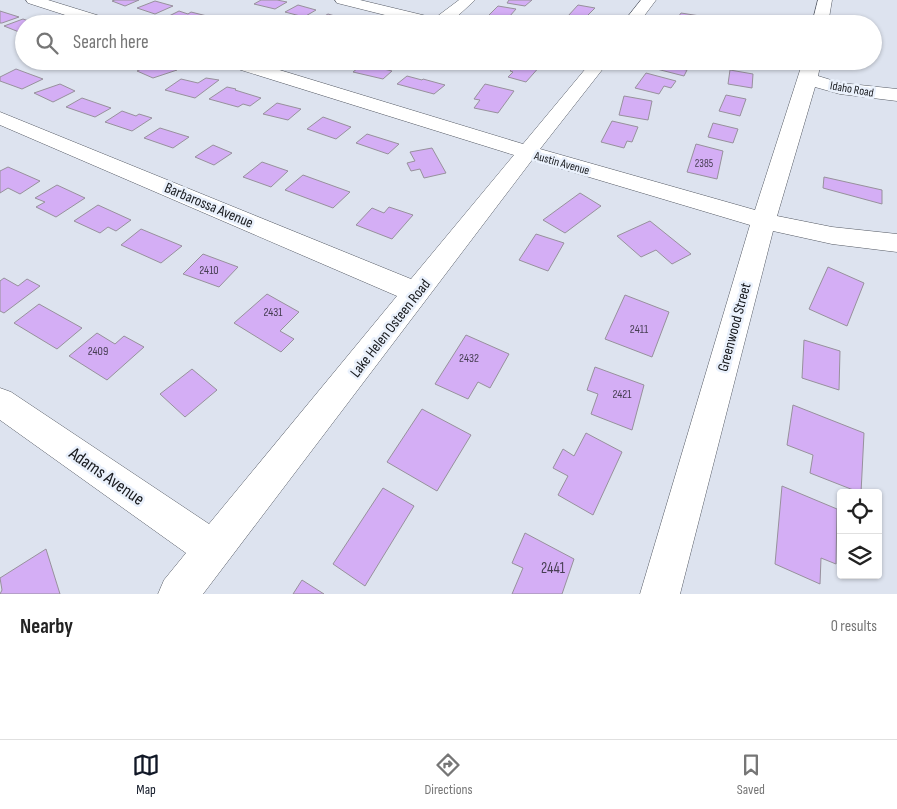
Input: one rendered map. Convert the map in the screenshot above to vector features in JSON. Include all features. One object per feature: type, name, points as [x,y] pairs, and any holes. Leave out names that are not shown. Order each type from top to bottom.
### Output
[{"type":"street","points":[[33,0],[81,15]]},
{"type":"street","points":[[342,0],[406,15]]},
{"type":"street","points":[[450,15],[468,0]]},
{"type":"street","points":[[637,15],[649,0]]},
{"type":"street","points":[[822,15],[825,0]]},
{"type":"street","name":"Austin Avenue","points":[[261,70],[527,152],[763,221],[832,236],[897,243]]},
{"type":"street","name":"Lake Helen Osteen Road","points":[[178,594],[593,70]]},
{"type":"street","name":"Idaho Road","points":[[810,70],[840,88],[897,95]]},
{"type":"street","name":"Greenwood Street","points":[[660,594],[763,221],[810,70]]},
{"type":"street","name":"Barbarossa Avenue","points":[[0,118],[418,293]]},
{"type":"street","name":"Adams Avenue","points":[[0,402],[214,550]]},
{"type":"building","points":[[139,0],[125,6],[112,1]]},
{"type":"building","points":[[261,0],[287,2],[275,9],[254,4]]},
{"type":"building","points":[[509,0],[532,0],[525,6],[507,3]]},
{"type":"building","points":[[155,1],[173,6],[155,14],[137,8]]},
{"type":"building","points":[[298,5],[316,10],[307,15],[285,12]]},
{"type":"building","points":[[578,5],[595,8],[588,15],[569,15]]},
{"type":"building","points":[[498,6],[516,9],[511,15],[489,15]]},
{"type":"building","points":[[0,11],[15,16],[15,18],[0,23]]},
{"type":"building","points":[[179,11],[203,15],[171,15]]},
{"type":"building","points":[[15,22],[15,30],[4,26]]},
{"type":"building","points":[[15,70],[43,79],[22,89],[0,81],[0,77]]},
{"type":"building","points":[[139,70],[177,70],[153,78],[137,71]]},
{"type":"building","points":[[356,70],[392,71],[383,79],[353,72]]},
{"type":"building","points":[[537,70],[526,82],[508,77],[513,72],[510,71]]},
{"type":"building","points":[[661,70],[687,70],[684,76]]},
{"type":"building","points":[[730,70],[753,74],[752,88],[728,84]]},
{"type":"building","points":[[646,73],[676,81],[671,88],[664,86],[659,94],[635,88]]},
{"type":"building","points":[[407,76],[445,85],[434,94],[397,84]]},
{"type":"building","points":[[206,78],[219,80],[195,98],[165,90],[181,79],[198,83]]},
{"type":"building","points":[[60,84],[75,91],[53,102],[34,93]]},
{"type":"building","points":[[485,84],[514,91],[498,113],[474,108],[480,100],[474,99]]},
{"type":"building","points":[[227,87],[261,98],[250,106],[243,104],[238,107],[209,99]]},
{"type":"building","points":[[726,95],[746,99],[740,116],[719,111]]},
{"type":"building","points":[[624,96],[652,101],[648,120],[619,115]]},
{"type":"building","points":[[82,98],[111,108],[95,117],[66,107]]},
{"type":"building","points":[[277,103],[301,109],[288,120],[263,114]]},
{"type":"building","points":[[122,111],[136,116],[139,114],[152,118],[132,131],[105,122]]},
{"type":"building","points":[[323,117],[351,127],[336,139],[307,129]]},
{"type":"building","points":[[612,121],[638,127],[632,142],[627,141],[624,148],[601,142]]},
{"type":"building","points":[[713,123],[738,129],[733,143],[708,137]]},
{"type":"building","points":[[160,128],[189,137],[173,148],[144,138]]},
{"type":"building","points":[[367,134],[399,144],[388,154],[356,143]]},
{"type":"building","points":[[696,144],[723,151],[717,179],[687,172]]},
{"type":"building","points":[[213,145],[232,153],[214,165],[195,157]]},
{"type":"building","points":[[432,148],[446,173],[424,178],[420,169],[411,171],[407,163],[415,161],[410,152]]},
{"type":"building","points":[[262,162],[288,171],[271,187],[243,177]]},
{"type":"building","points":[[8,167],[40,181],[20,194],[8,188],[0,193],[0,171]]},
{"type":"building","points":[[303,175],[350,192],[333,208],[285,190]]},
{"type":"building","points":[[824,177],[882,190],[882,204],[823,188]]},
{"type":"building","points":[[57,185],[85,198],[56,217],[36,207],[45,202],[35,198]]},
{"type":"building","points":[[580,193],[601,206],[565,233],[543,220]]},
{"type":"building","points":[[98,205],[131,220],[116,231],[108,227],[100,233],[74,221]]},
{"type":"building","points":[[389,207],[413,215],[392,239],[356,225],[372,208],[384,213]]},
{"type":"building","points":[[650,221],[691,254],[672,264],[656,250],[641,257],[617,236]]},
{"type":"building","points":[[141,229],[182,246],[161,263],[121,245]]},
{"type":"building","points":[[536,234],[564,243],[548,271],[519,260]]},
{"type":"building","points":[[203,254],[238,267],[219,287],[183,274]]},
{"type":"building","points":[[828,267],[864,283],[847,326],[809,309]]},
{"type":"building","points":[[4,278],[18,286],[27,279],[40,286],[4,313],[0,311],[0,281]]},
{"type":"building","points":[[267,294],[299,312],[280,331],[294,339],[281,352],[234,323]]},
{"type":"building","points":[[625,295],[669,312],[652,357],[605,339]]},
{"type":"building","points":[[39,304],[82,328],[57,349],[14,323]]},
{"type":"building","points":[[97,333],[115,344],[124,336],[144,347],[107,380],[69,356]]},
{"type":"building","points":[[466,335],[509,354],[490,388],[478,382],[468,399],[435,384]]},
{"type":"building","points":[[804,340],[840,351],[839,390],[802,378]]},
{"type":"building","points":[[595,367],[644,385],[632,430],[591,414],[598,394],[587,390]]},
{"type":"building","points":[[192,369],[217,390],[185,417],[160,394]]},
{"type":"building","points":[[793,405],[864,433],[861,489],[851,489],[810,473],[813,455],[787,445]]},
{"type":"building","points":[[422,409],[471,435],[437,491],[387,462]]},
{"type":"building","points":[[586,433],[622,452],[593,515],[558,495],[568,476],[553,468],[563,449],[574,456]]},
{"type":"building","points":[[782,486],[837,509],[836,564],[821,558],[820,584],[775,564]]},
{"type":"building","points":[[383,488],[414,506],[365,586],[333,564]]},
{"type":"building","points":[[525,533],[574,559],[562,594],[512,594],[523,568],[512,563]]},
{"type":"building","points":[[46,549],[60,594],[0,594],[2,590],[0,578]]},
{"type":"building","points":[[302,580],[324,594],[293,594]]}]
